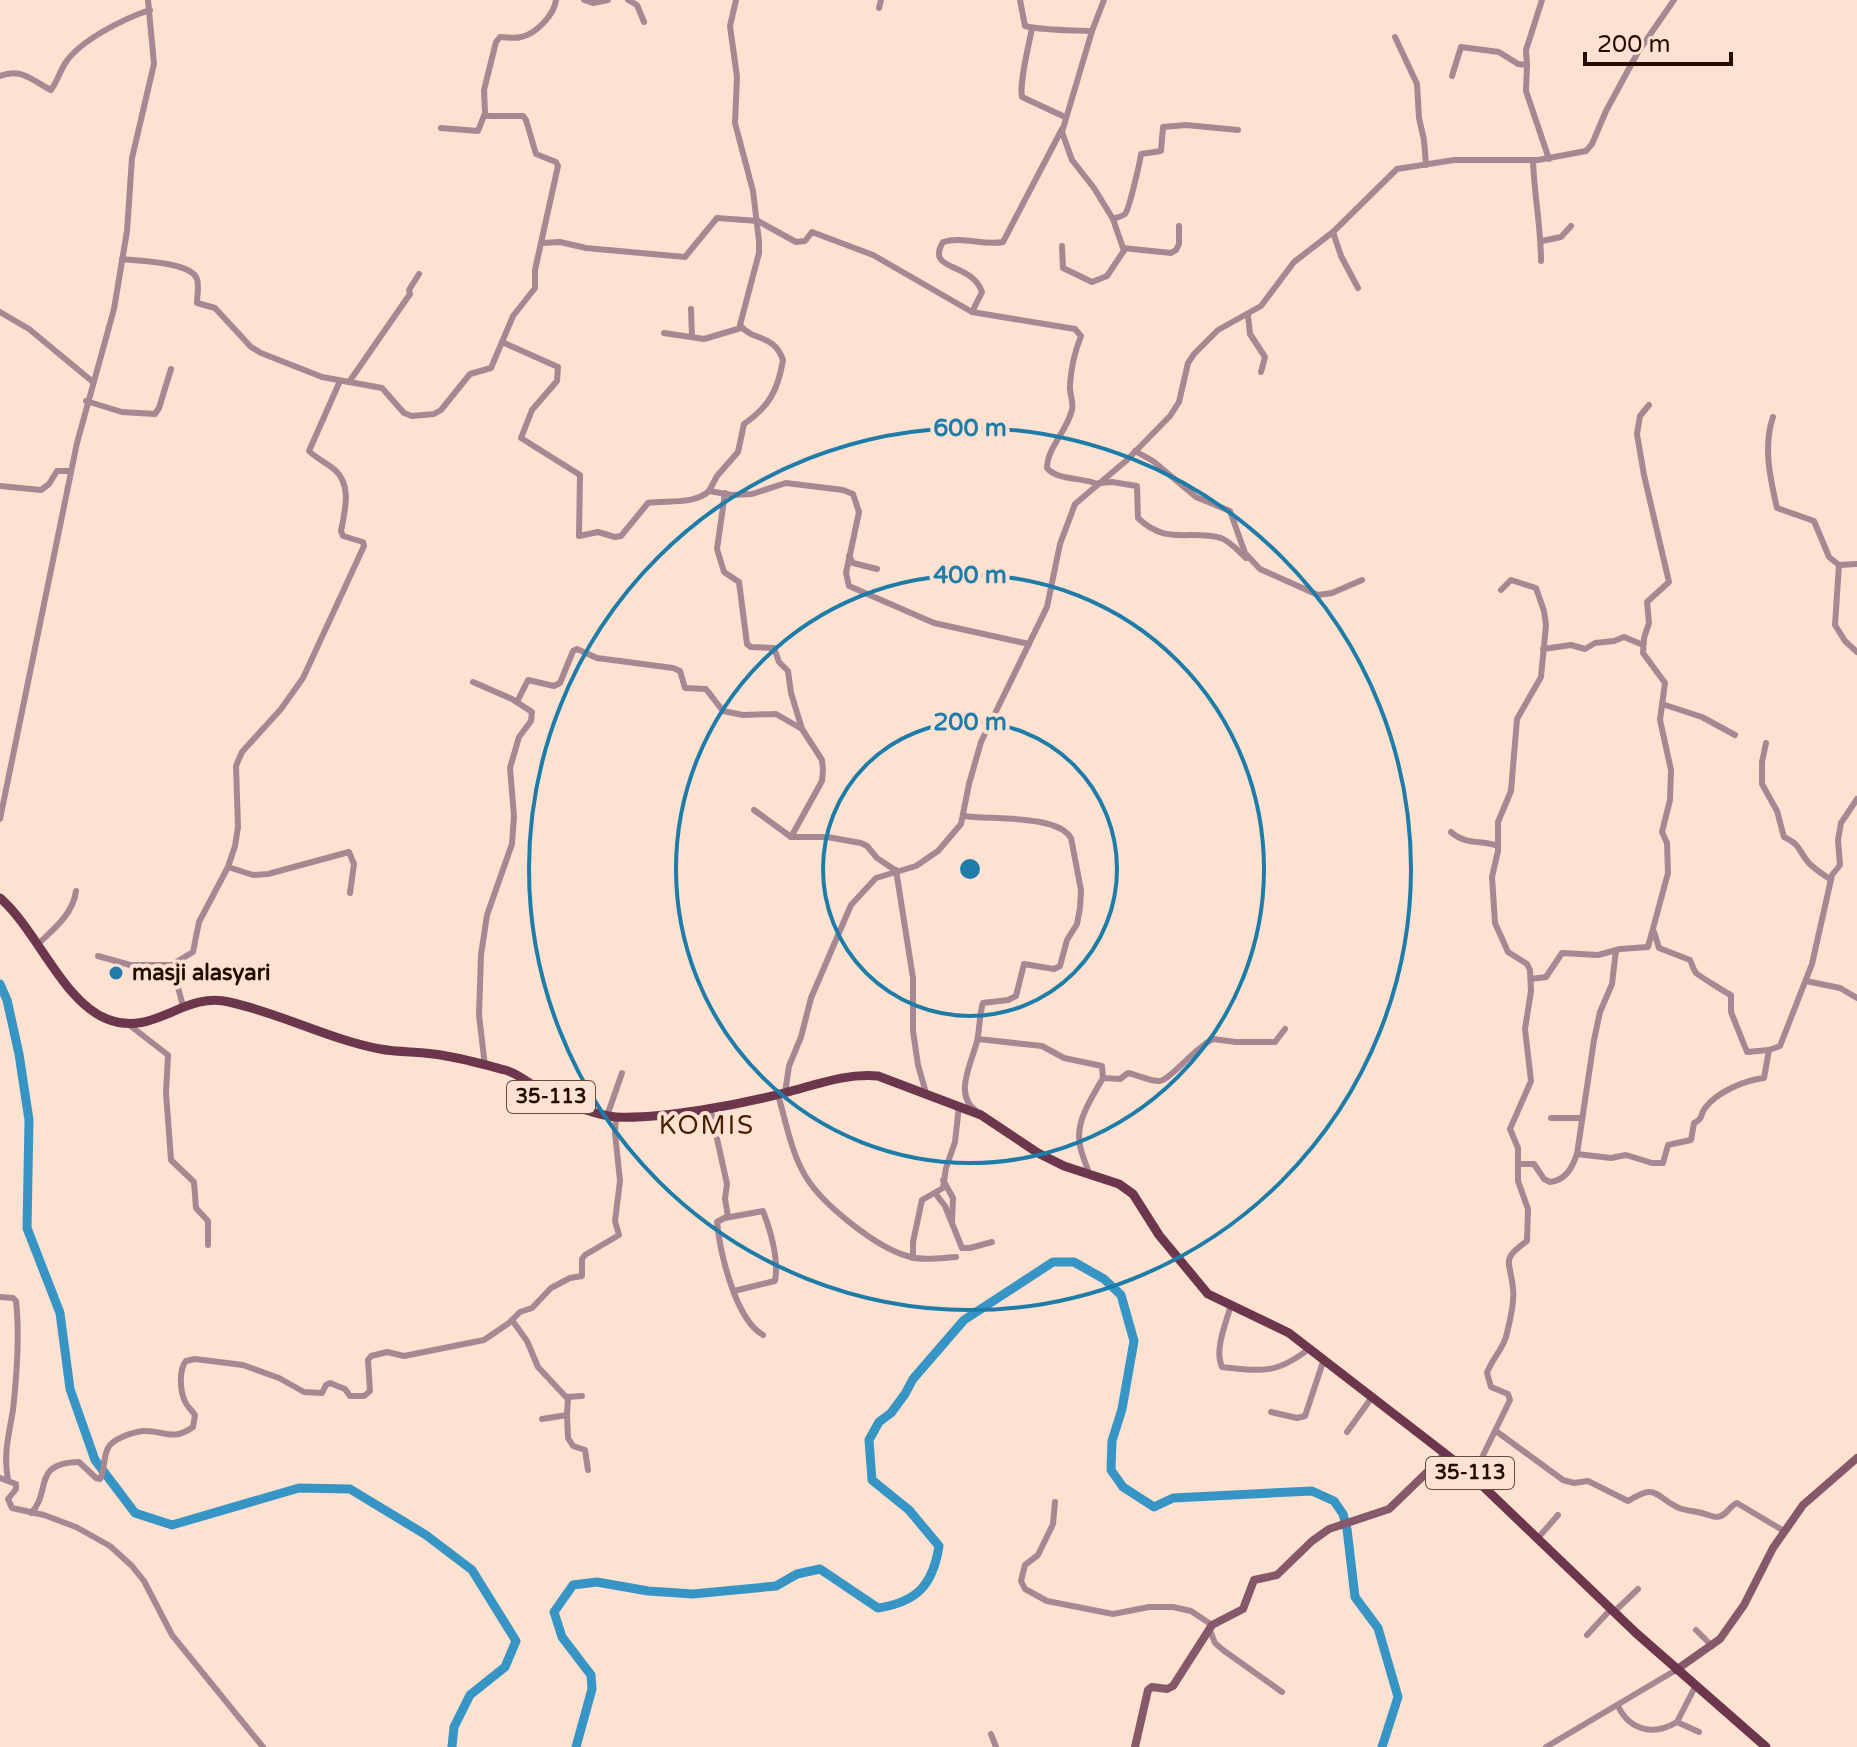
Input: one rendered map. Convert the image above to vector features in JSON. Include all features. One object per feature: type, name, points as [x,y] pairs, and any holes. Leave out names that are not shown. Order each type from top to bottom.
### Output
[{"type":"main road","points":[[0,898],[16,914],[75,996],[108,1020],[128,1024]]},
{"type":"main road","name":"35-113","points":[[128,1024],[169,1016],[183,1006],[199,1001],[229,1001],[380,1049],[446,1056],[507,1071],[552,1097],[612,1116],[669,1114],[781,1094],[862,1074],[878,1076],[981,1115],[1038,1153],[1119,1184],[1141,1203],[1155,1229],[1203,1289],[1280,1327],[1473,1476],[1676,1670],[1766,1747]]},
{"type":"street","points":[[0,819],[70,471],[86,401],[114,309],[132,158],[154,64],[148,0]]},
{"type":"street","points":[[441,128],[478,131],[485,113],[484,90],[496,42],[500,37],[517,38],[533,32],[552,13],[556,0]]},
{"type":"street","points":[[584,0],[593,3],[608,0]]},
{"type":"street","points":[[628,0],[637,5],[644,22]]},
{"type":"street","points":[[736,0],[730,26],[737,77],[735,123],[753,191],[759,253],[741,328]]},
{"type":"street","points":[[1020,0],[1024,24],[1032,28],[1092,31]]},
{"type":"street","points":[[972,312],[982,292],[978,283],[961,269],[941,262],[937,251],[943,242],[950,240],[1003,242],[1062,129],[1104,0]]},
{"type":"street","points":[[1542,0],[1526,50],[1526,91],[1549,159]]},
{"type":"street","points":[[956,1257],[913,1258],[897,1253],[850,1223],[813,1187],[802,1170],[781,1094],[811,998],[845,918],[876,878],[916,866],[938,851],[954,835],[964,816],[981,742],[1047,607],[1060,544],[1075,504],[1135,451],[1176,409],[1183,393],[1188,363],[1194,354],[1218,330],[1248,316],[1264,303],[1294,262],[1333,232],[1393,172],[1402,167],[1454,160],[1549,159],[1586,151],[1638,52],[1674,0]]},
{"type":"street","points":[[0,76],[8,73],[30,76],[51,90],[67,61],[82,47],[126,19],[150,10]]},
{"type":"street","points":[[1032,28],[1020,82],[1022,97],[1065,117]]},
{"type":"street","points":[[1395,37],[1417,84],[1426,165]]},
{"type":"street","points":[[1452,76],[1459,47],[1463,46],[1502,53],[1518,64],[1527,65]]},
{"type":"street","points":[[122,259],[171,264],[188,271],[196,277],[197,303],[215,308],[251,347],[322,377],[382,388],[397,408],[412,416],[434,414],[441,410],[470,374],[491,368],[513,316],[535,288],[535,270],[558,166],[556,162],[536,154],[523,116],[487,116],[485,113]]},
{"type":"street","points":[[1113,219],[1124,215],[1128,209],[1141,154],[1161,151],[1162,130],[1166,126],[1238,130]]},
{"type":"street","points":[[1062,129],[1072,160],[1113,219],[1121,246],[1125,249],[1171,253],[1179,244],[1179,226]]},
{"type":"street","points":[[1533,160],[1536,216],[1542,241],[1541,261]]},
{"type":"street","points":[[542,243],[560,242],[628,253],[685,257],[717,218],[758,221],[796,242],[805,241],[812,232],[850,244],[972,312],[1080,331],[1069,388],[1072,410],[1065,432],[1047,460],[1047,468],[1054,475],[1098,484],[1112,482],[1137,486],[1138,518],[1159,533],[1175,537],[1220,538],[1260,569],[1318,595],[1332,593],[1362,580]]},
{"type":"street","points":[[1542,241],[1561,237],[1571,226]]},
{"type":"street","points":[[1333,232],[1341,256],[1358,288]]},
{"type":"street","points":[[1062,246],[1063,268],[1092,282],[1107,276],[1125,249]]},
{"type":"street","points":[[349,382],[408,297],[419,274]]},
{"type":"street","points":[[691,309],[692,337]]},
{"type":"street","points":[[0,312],[29,329],[93,382]]},
{"type":"street","points":[[1248,316],[1250,334],[1265,357],[1261,372]]},
{"type":"street","points":[[502,342],[558,367],[557,381],[532,410],[521,438],[580,475],[579,536],[598,532],[615,537],[621,536],[648,503],[705,496],[717,476],[738,452],[744,424],[765,408],[783,364],[782,355],[772,342],[741,328],[707,338],[664,333]]},
{"type":"street","points":[[86,401],[122,412],[155,414],[171,369]]},
{"type":"street","points":[[98,956],[130,965],[174,965],[193,952],[199,922],[228,867],[235,846],[238,827],[236,766],[242,752],[281,709],[303,678],[364,546],[363,542],[342,533],[346,493],[343,480],[338,472],[309,451],[340,381]]},
{"type":"street","points":[[1531,979],[1546,977],[1562,953],[1598,955],[1648,947],[1668,873],[1667,843],[1662,832],[1670,800],[1671,770],[1660,720],[1664,681],[1645,659],[1643,645],[1648,630],[1648,599],[1669,582],[1637,434],[1640,416],[1649,405]]},
{"type":"street","points":[[1773,417],[1767,438],[1777,508],[1814,521],[1829,557],[1839,565],[1857,564]]},
{"type":"street","points":[[1135,451],[1153,461],[1196,497],[1230,511],[1250,561]]},
{"type":"street","points":[[0,486],[41,490],[57,471],[70,471]]},
{"type":"street","points":[[709,491],[752,494],[786,483],[853,494],[859,512],[846,573],[849,586],[934,623],[1029,644]]},
{"type":"street","points":[[725,493],[717,549],[724,572],[739,582],[747,644],[774,648],[779,662],[788,671],[802,729],[822,760],[822,781],[791,837]]},
{"type":"street","points":[[849,556],[853,563],[877,569]]},
{"type":"street","points":[[1839,565],[1835,625],[1857,652]]},
{"type":"street","points":[[1473,1476],[1510,1397],[1508,1393],[1491,1387],[1487,1373],[1507,1333],[1513,1293],[1507,1268],[1509,1260],[1515,1248],[1527,1241],[1529,1235],[1528,1209],[1519,1186],[1518,1148],[1510,1129],[1531,1081],[1525,1029],[1531,979],[1529,966],[1508,952],[1494,920],[1492,877],[1498,846],[1498,822],[1511,791],[1517,719],[1538,685],[1544,611],[1537,589],[1511,580],[1501,590]]},
{"type":"street","points":[[1543,649],[1571,645],[1585,649],[1595,643],[1624,637],[1643,645]]},
{"type":"street","points":[[517,702],[528,680],[554,686],[560,683],[573,651],[577,649],[597,658],[673,668],[680,671],[685,688],[706,689],[723,711],[743,715],[776,714],[802,729]]},
{"type":"street","points":[[473,682],[532,712],[519,737],[510,768],[514,816],[512,844],[487,915],[483,942],[479,1015],[485,1066]]},
{"type":"street","points":[[1662,704],[1702,717],[1735,735]]},
{"type":"street","points":[[1766,743],[1762,784],[1777,811],[1784,837],[1795,841],[1805,859],[1831,880]]},
{"type":"street","points":[[1652,925],[1659,948],[1690,960],[1696,973],[1717,985],[1723,993],[1731,995],[1731,1012],[1747,1052],[1780,1046],[1814,959],[1831,880],[1840,865],[1839,830],[1857,799]]},
{"type":"street","points":[[754,810],[791,837],[827,837],[861,843],[895,870],[913,978],[913,1031],[926,1093]]},
{"type":"street","points":[[964,816],[986,820],[1006,817],[1038,822],[1067,832],[1071,838],[1081,890],[1077,924],[1067,940],[1060,966],[1054,969],[1024,964],[1016,996],[983,1003],[978,1039],[965,1088],[967,1102],[981,1115]]},
{"type":"street","points":[[1451,832],[1465,841],[1498,846]]},
{"type":"street","points":[[228,867],[253,875],[268,874],[349,852],[354,864],[350,893]]},
{"type":"street","points":[[38,944],[70,910],[76,891]]},
{"type":"street","points":[[1518,1164],[1534,1164],[1544,1179],[1553,1182],[1566,1175],[1577,1154],[1594,1040],[1600,1012],[1612,984],[1616,950]]},
{"type":"street","points":[[174,965],[183,1006]]},
{"type":"street","points":[[1806,981],[1840,988],[1857,998]]},
{"type":"street","points":[[128,1024],[168,1055],[166,1093],[171,1160],[194,1182],[196,1208],[208,1221],[208,1245]]},
{"type":"street","points":[[1103,1078],[1120,1079],[1128,1073],[1165,1080],[1191,1053],[1213,1039],[1275,1042],[1285,1029]]},
{"type":"street","points":[[978,1039],[1042,1046],[1064,1058],[1102,1066],[1103,1078],[1083,1115],[1080,1135],[1080,1148],[1090,1175]]},
{"type":"street","points":[[1577,1154],[1611,1158],[1626,1155],[1663,1163],[1668,1145],[1691,1140],[1694,1123],[1701,1120],[1710,1103],[1745,1081],[1764,1078],[1769,1050]]},
{"type":"street","points":[[31,1513],[38,1504],[45,1477],[54,1468],[79,1462],[97,1479],[103,1477],[108,1446],[122,1438],[143,1431],[175,1435],[193,1427],[194,1413],[185,1402],[182,1387],[181,1367],[186,1361],[195,1359],[243,1365],[279,1378],[304,1392],[323,1393],[330,1383],[345,1389],[350,1396],[364,1396],[370,1391],[368,1360],[371,1356],[390,1352],[404,1356],[479,1341],[520,1312],[532,1308],[551,1288],[570,1278],[582,1276],[582,1259],[585,1255],[619,1235],[615,1221],[620,1181],[612,1116],[622,1073]]},
{"type":"street","points":[[913,1258],[913,1242],[922,1200],[943,1188],[955,1142],[959,1106]]},
{"type":"street","points":[[710,1107],[727,1184],[725,1199],[728,1216],[725,1218]]},
{"type":"street","points":[[1551,1118],[1582,1118]]},
{"type":"street","points":[[943,1180],[953,1198],[952,1221]]},
{"type":"street","points":[[935,1193],[964,1249],[992,1242]]},
{"type":"street","points":[[734,1291],[775,1281],[771,1237],[763,1211],[725,1218],[718,1220],[717,1224],[734,1291],[750,1325],[763,1335]]},
{"type":"street","points":[[0,1297],[12,1297],[16,1301],[18,1336],[17,1373],[5,1454],[4,1478],[16,1485],[8,1497],[9,1506],[60,1520],[90,1534],[110,1546],[132,1566],[144,1581],[172,1635],[263,1747]]},
{"type":"street","points":[[1231,1305],[1220,1349],[1221,1367],[1279,1368],[1290,1364],[1310,1348]]},
{"type":"street","points":[[512,1320],[527,1341],[538,1367],[568,1398],[568,1438],[573,1446],[585,1450],[588,1470]]},
{"type":"street","points":[[1271,1412],[1304,1417],[1324,1359]]},
{"type":"street","points":[[568,1398],[582,1396]]},
{"type":"street","points":[[1347,1432],[1372,1397]]},
{"type":"street","points":[[542,1419],[567,1415]]},
{"type":"street","points":[[1496,1431],[1571,1483],[1588,1481],[1628,1501],[1642,1492],[1652,1492],[1680,1508],[1716,1517],[1737,1503],[1784,1531]]},
{"type":"street","points":[[1135,1747],[1148,1690],[1173,1686],[1211,1626],[1241,1611],[1254,1580],[1277,1575],[1318,1536],[1393,1506],[1445,1455]]},
{"type":"street","points":[[1546,1747],[1712,1646],[1736,1618],[1784,1531],[1813,1495],[1857,1458]]},
{"type":"street","points":[[1055,1502],[1050,1530],[1037,1557],[1025,1565],[1021,1581],[1025,1589],[1047,1601],[1108,1613],[1149,1607],[1191,1611],[1211,1626],[1215,1643],[1282,1692]]},
{"type":"street","points":[[1538,1538],[1558,1515]]},
{"type":"street","points":[[1587,1635],[1638,1589]]},
{"type":"street","points":[[1696,1630],[1712,1646]]},
{"type":"street","points":[[1618,1706],[1626,1719],[1643,1729],[1658,1730],[1677,1722],[1695,1687]]},
{"type":"street","points":[[1677,1722],[1699,1732]]},
{"type":"street","points":[[991,1734],[996,1747]]},
{"type":"waterway","points":[[0,984],[7,1000],[19,1054],[29,1120],[27,1228],[60,1313],[70,1389],[95,1460],[135,1513],[172,1525],[299,1488],[350,1489],[426,1535],[472,1570],[516,1641],[505,1667],[470,1695],[454,1727],[452,1747]]},
{"type":"waterway","points":[[576,1747],[592,1689],[591,1675],[562,1637],[554,1612],[573,1585],[597,1582],[648,1591],[693,1594],[776,1586],[797,1574],[820,1569],[878,1608],[904,1601],[921,1589],[933,1571],[939,1546],[909,1510],[872,1480],[869,1440],[879,1422],[891,1413],[913,1379],[964,1320],[1053,1262],[1074,1262],[1104,1279],[1121,1295],[1134,1341],[1122,1409],[1112,1441],[1111,1470],[1123,1487],[1154,1507],[1173,1498],[1312,1491],[1334,1501],[1343,1514],[1355,1597],[1378,1628],[1398,1697],[1382,1747]]},
{"type":"place","name":"masji alasyari","points":[[116,973]]},
{"type":"district","name":"KOMIS","points":[[707,1125]]}]
